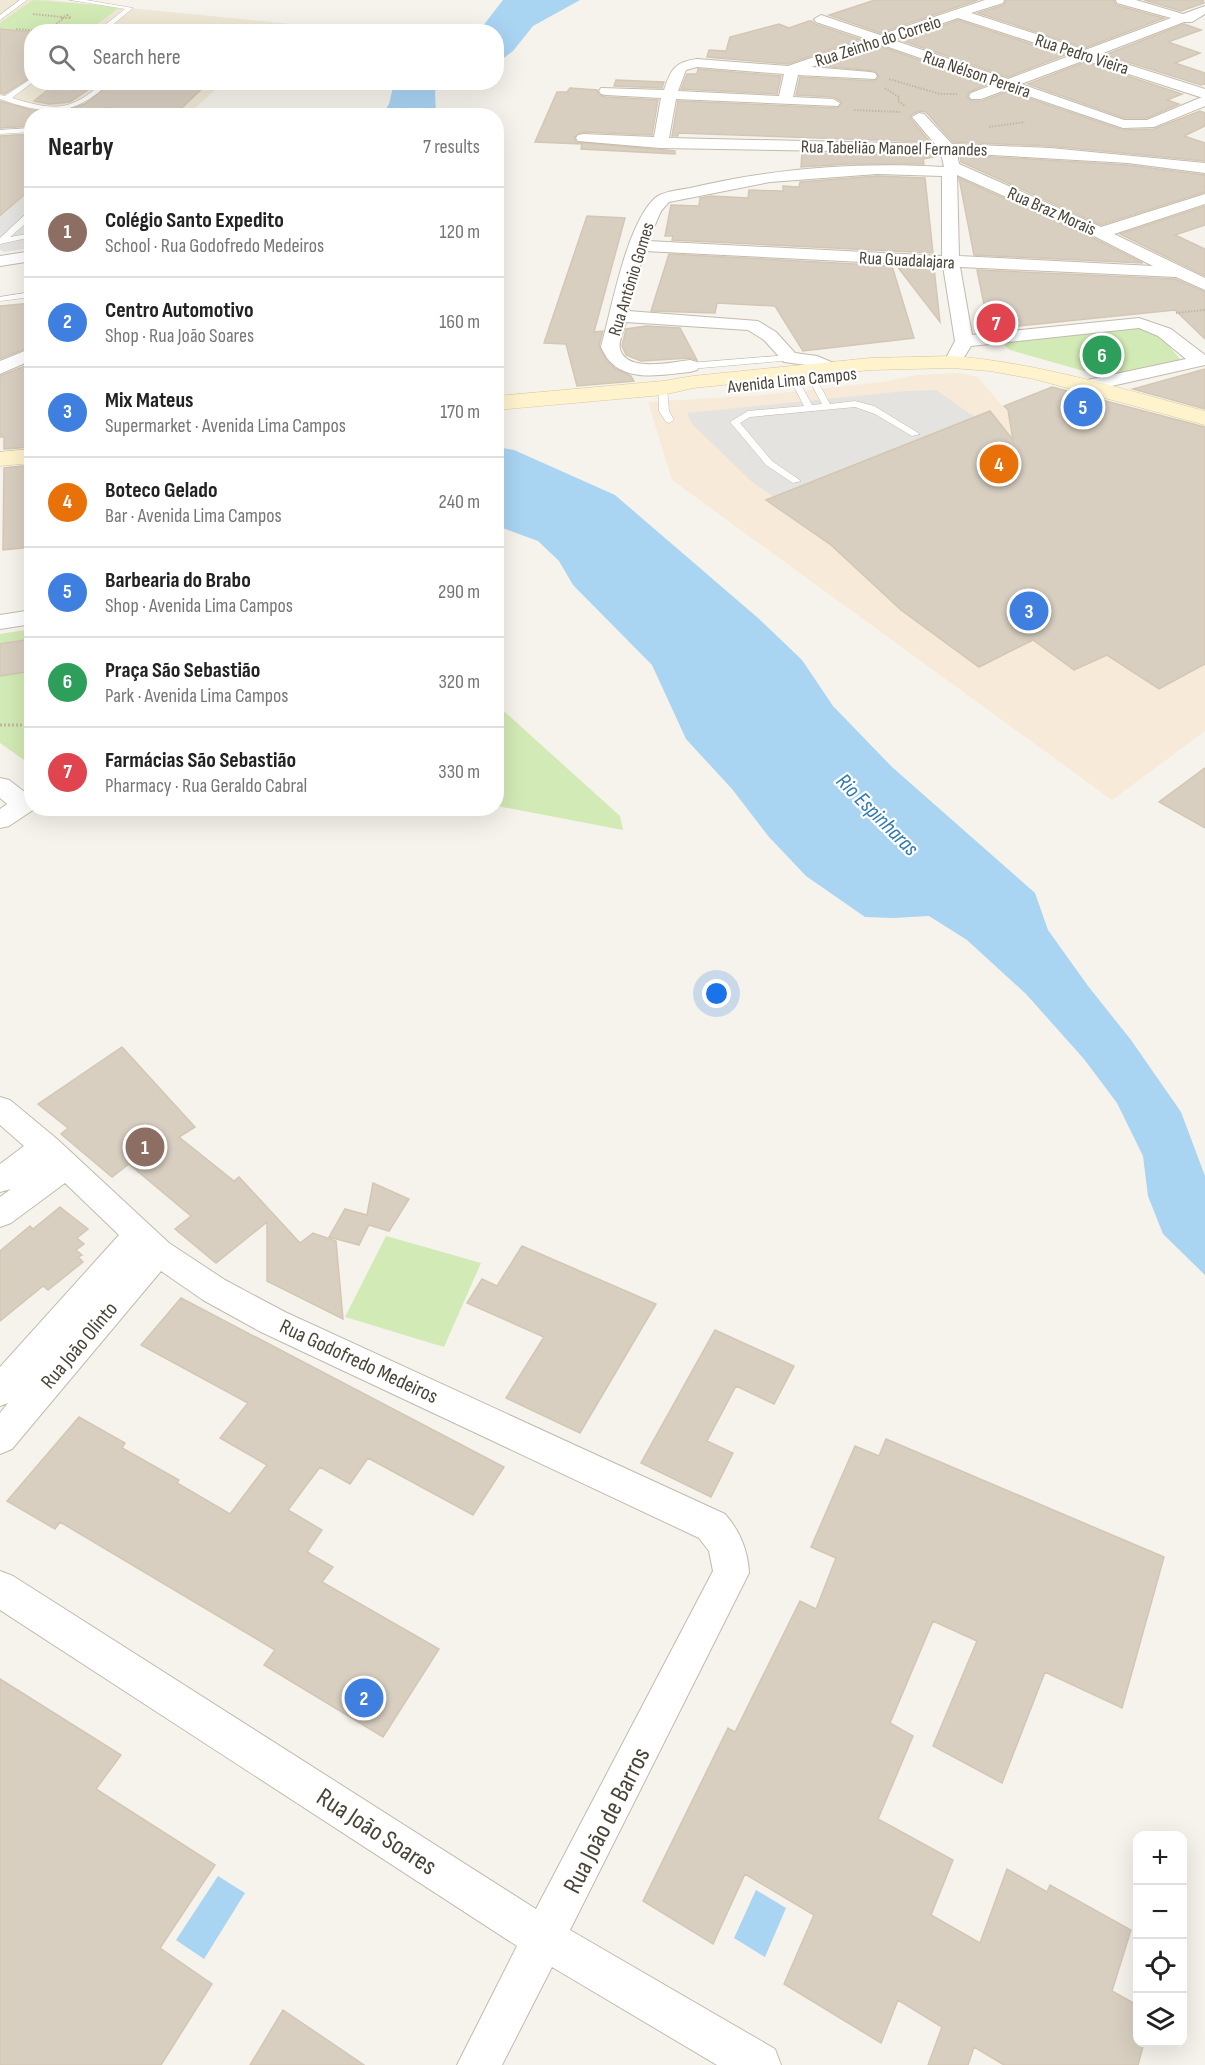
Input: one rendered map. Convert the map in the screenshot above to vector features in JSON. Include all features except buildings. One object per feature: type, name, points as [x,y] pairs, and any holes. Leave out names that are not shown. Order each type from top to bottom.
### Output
[{"type":"main road","name":"Avenida Lima Campos","points":[[504,402],[663,388],[696,390],[805,371],[900,368],[920,363],[953,362],[990,365],[1085,386],[1205,418]]},
{"type":"main road","points":[[0,450],[24,448]]},
{"type":"main road","points":[[0,459],[24,457]]},
{"type":"street","name":"Rua Zeinho do Correio","points":[[792,69],[998,0]]},
{"type":"street","points":[[1129,1],[1205,24]]},
{"type":"street","points":[[976,96],[1205,10]]},
{"type":"street","name":"Rua Pedro Vieira","points":[[959,14],[1205,94]]},
{"type":"street","name":"Rua Nélson Pereira","points":[[821,19],[1134,126],[1156,122],[1205,101]]},
{"type":"street","points":[[660,143],[671,94],[680,68],[690,64],[870,76]]},
{"type":"street","points":[[785,99],[792,69]]},
{"type":"street","points":[[606,91],[833,103]]},
{"type":"street","points":[[917,115],[948,149],[951,170],[949,177],[951,262],[964,341],[953,362]]},
{"type":"street","name":"Rua Tabelião Manoel Fernandes","points":[[583,138],[660,143],[1055,153],[1205,168]]},
{"type":"street","name":"Rua Tabelião Manoel Fernandes","points":[[652,210],[663,199],[761,177],[823,170],[951,170]]},
{"type":"street","name":"Rua Braz Morais","points":[[951,170],[1100,233],[1205,285]]},
{"type":"street","points":[[1100,233],[1204,199]]},
{"type":"street","name":"Rua Antônio Gomes","points":[[652,210],[638,246],[610,347],[617,361],[628,367],[639,369],[690,366]]},
{"type":"street","name":"Rua Guadalajara","points":[[638,246],[1177,272]]},
{"type":"street","points":[[0,261],[24,257]]},
{"type":"street","points":[[619,316],[752,325],[770,336],[805,371]]},
{"type":"street","points":[[964,341],[1139,323],[1150,325],[1168,334],[1202,360]]},
{"type":"street","points":[[964,341],[990,365]]},
{"type":"street","points":[[0,368],[24,357]]},
{"type":"street","points":[[1085,386],[1202,360]]},
{"type":"street","points":[[0,622],[24,618]]},
{"type":"street","points":[[0,786],[24,800]]},
{"type":"street","points":[[0,820],[24,805]]},
{"type":"street","name":"Rua Godofredo Medeiros","points":[[0,1108],[56,1155],[148,1243],[214,1290],[273,1322],[712,1526],[724,1538],[730,1555],[731,1573]]},
{"type":"street","points":[[0,1180],[56,1155]]},
{"type":"street","points":[[0,1214],[56,1155]]},
{"type":"street","name":"Rua João Olinto","points":[[0,1391],[148,1243]]},
{"type":"street","name":"Rua João Olinto","points":[[0,1438],[148,1243]]},
{"type":"street","name":"Rua João de Barros","points":[[479,2065],[731,1573]]},
{"type":"street","name":"Rua João Soares","points":[[0,1588],[545,1939],[759,2065]]},
{"type":"lane","points":[[0,18],[24,0]]},
{"type":"lane","points":[[73,0],[130,8],[109,24]]},
{"type":"lane","points":[[3,98],[24,89]]},
{"type":"lane","points":[[18,101],[28,90]]},
{"type":"lane","points":[[3,98],[30,105],[51,107],[75,105],[97,90]]},
{"type":"lane","points":[[0,132],[24,130]]},
{"type":"lane","points":[[1,242],[24,220]]},
{"type":"lane","points":[[1,242],[24,237]]},
{"type":"lane","points":[[0,299],[24,295]]},
{"type":"lane","points":[[690,366],[805,371]]},
{"type":"lane","points":[[805,371],[827,406]]},
{"type":"lane","points":[[805,371],[808,408]]},
{"type":"lane","points":[[663,388],[664,411],[669,420]]},
{"type":"lane","points":[[796,481],[769,463],[735,422],[748,414],[855,404],[867,405],[915,434]]},
{"type":"path","points":[[56,24],[63,19]]},
{"type":"path","points":[[10,28],[24,29]]},
{"type":"path","points":[[870,76],[905,82],[940,94],[961,93],[976,96]]},
{"type":"path","points":[[870,76],[874,83],[894,93],[899,97],[898,101],[917,115]]},
{"type":"path","points":[[833,103],[850,109],[917,115]]},
{"type":"path","points":[[1185,312],[1205,310]]},
{"type":"path","points":[[0,725],[24,725]]},
{"type":"shaded area","points":[[0,0],[49,0],[291,24],[24,24],[24,90],[215,90],[195,108],[24,108],[24,117],[0,120]]},
{"type":"shaded area","points":[[24,196],[24,249],[4,252],[0,250],[0,218]]},
{"type":"shaded area","points":[[959,373],[978,377],[1028,437],[1205,491],[1205,731],[1112,800],[672,480],[648,402],[761,395],[883,382],[917,375]]},
{"type":"shaded area","points":[[936,390],[969,413],[1023,445],[819,529],[751,481],[692,424],[687,413],[906,391]]},
{"type":"green space","points":[[33,0],[120,7],[97,24],[24,24],[24,30],[0,28],[0,23]]},
{"type":"green space","points":[[1140,326],[1153,328],[1181,360],[1105,377],[1010,350],[1005,346],[1005,342]]},
{"type":"green space","points":[[24,630],[24,760],[0,743],[0,634]]},
{"type":"green space","points":[[504,711],[620,816],[623,830],[504,807]]},
{"type":"green space","points":[[386,1236],[481,1263],[444,1347],[345,1317]]},
{"type":"water","points":[[503,0],[580,0],[533,26],[513,51],[504,58],[504,24],[484,24]]},
{"type":"water","points":[[392,90],[437,90],[436,108],[386,108]]},
{"type":"water","name":"Rio Espinharas","points":[[504,448],[514,450],[615,495],[758,618],[802,660],[833,706],[892,767],[1035,893],[1048,930],[1131,1040],[1181,1112],[1205,1176],[1205,1275],[1163,1234],[1148,1196],[1143,1156],[1117,1103],[1084,1059],[1026,994],[967,940],[929,916],[865,917],[806,876],[769,837],[732,789],[686,739],[652,665],[573,585],[559,561],[538,541],[504,529]]},
{"type":"water","points":[[218,1876],[245,1893],[204,1959],[176,1940]]},
{"type":"water","points":[[756,1890],[786,1908],[765,1957],[734,1938]]},
{"type":"place","name":"Farmácias São Sebastião","points":[[996,323]]},
{"type":"place","name":"Praça São Sebastião","points":[[1102,355]]},
{"type":"place","name":"Barbearia do Brabo","points":[[1083,407]]},
{"type":"place","name":"Boteco Gelado","points":[[999,464]]},
{"type":"place","name":"Mix Mateus","points":[[1029,611]]},
{"type":"place","name":"Colégio Santo Expedito","points":[[145,1147]]},
{"type":"place","name":"Centro Automotivo","points":[[364,1698]]}]
